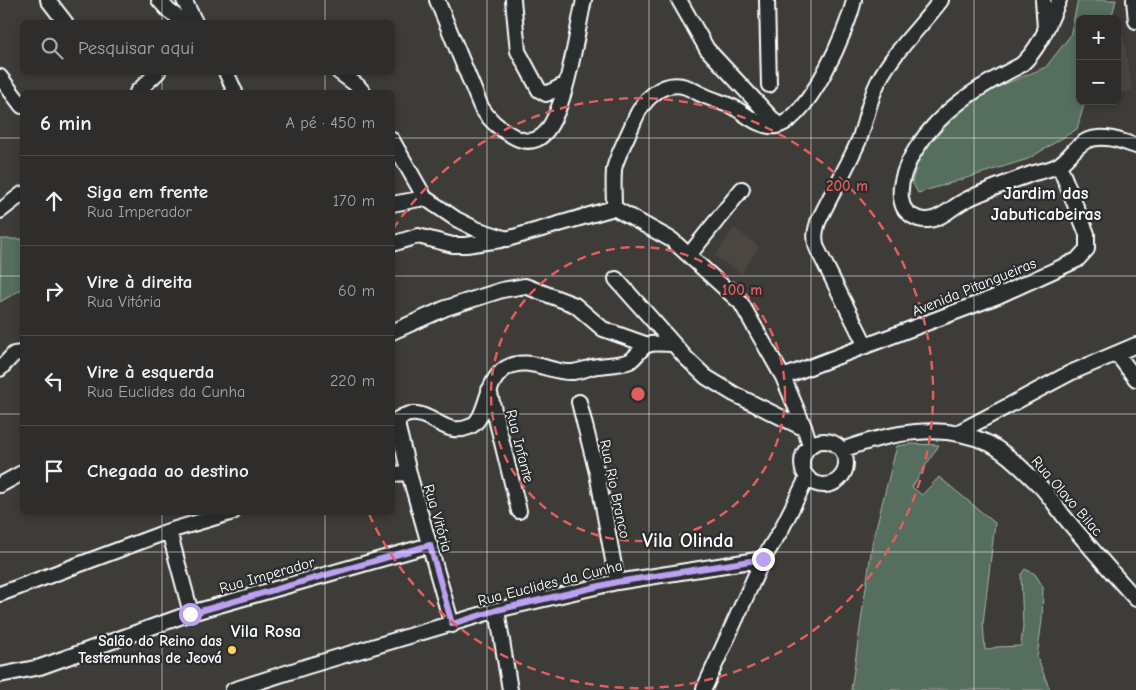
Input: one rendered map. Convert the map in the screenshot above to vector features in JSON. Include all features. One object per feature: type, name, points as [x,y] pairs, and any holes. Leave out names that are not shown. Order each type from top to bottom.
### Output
[{"type":"street","points":[[48,0],[63,20]]},
{"type":"street","points":[[159,0],[169,11],[182,20]]},
{"type":"street","points":[[184,0],[194,20]]},
{"type":"street","points":[[437,0],[481,107],[487,117],[498,128],[519,140],[528,141],[538,139],[546,132],[554,119],[566,84],[584,0]]},
{"type":"street","points":[[513,0],[518,50],[539,90],[546,94],[566,84]]},
{"type":"street","points":[[679,0],[707,49],[778,125]]},
{"type":"street","points":[[767,0],[769,85]]},
{"type":"street","points":[[866,346],[817,248],[814,239],[815,231],[858,140],[878,82],[888,65],[941,0]]},
{"type":"street","points":[[1043,0],[1045,29]]},
{"type":"street","points":[[1059,0],[1036,49],[1028,58],[1021,65],[964,98],[947,111],[924,135],[911,156],[902,182],[902,204],[908,214],[926,221],[943,215],[964,201],[1059,165],[1079,145],[1089,140],[1114,138],[1136,146]]},
{"type":"street","points":[[1134,0],[1136,21]]},
{"type":"street","points":[[614,208],[614,168],[638,111],[653,94],[665,86],[685,86],[733,107],[758,123],[767,126],[785,122],[796,112],[823,76],[855,1]]},
{"type":"street","points":[[139,90],[155,75]]},
{"type":"street","points":[[227,75],[233,90]]},
{"type":"street","points":[[343,75],[361,90]]},
{"type":"street","points":[[0,77],[20,103]]},
{"type":"street","points":[[395,145],[425,198],[456,219],[476,229],[507,239]]},
{"type":"street","name":"Avenida Pitangueiras","points":[[783,377],[998,296],[1077,260],[1087,249],[1088,234],[1059,165]]},
{"type":"street","points":[[688,255],[742,189]]},
{"type":"street","points":[[0,211],[20,196]]},
{"type":"street","points":[[395,203],[425,198]]},
{"type":"street","points":[[395,243],[418,236],[452,245],[466,245],[507,239],[614,208],[672,240],[741,302],[783,377],[805,429],[810,446]]},
{"type":"street","points":[[616,279],[673,344],[706,377],[734,394],[805,429]]},
{"type":"street","points":[[395,331],[446,308],[502,290],[525,286],[575,305],[603,329],[648,345],[673,344]]},
{"type":"street","points":[[489,389],[496,377],[511,365],[524,363],[572,372],[630,361],[648,345]]},
{"type":"street","points":[[957,433],[1062,377],[1136,345]]},
{"type":"street","points":[[0,369],[14,354],[20,353]]},
{"type":"street","points":[[1117,354],[1136,379]]},
{"type":"street","name":"Rua Vitória","points":[[452,624],[408,473],[398,428],[398,419],[416,413],[424,414],[441,426],[455,430],[465,429],[473,426],[481,416],[489,389]]},
{"type":"street","name":"Rua Infante","points":[[489,389],[520,511]]},
{"type":"street","name":"Rua Rio Branco","points":[[579,402],[597,473],[617,582]]},
{"type":"street","name":"Rua Olavo Bilac","points":[[842,450],[872,439],[914,431],[957,433],[991,445],[1042,487],[1065,518],[1136,599]]},
{"type":"street","points":[[823,441],[837,445],[842,450],[846,464],[844,472],[834,482],[820,485],[807,478],[804,472],[803,458],[810,446],[823,441]]},
{"type":"street","points":[[395,474],[408,473]]},
{"type":"street","points":[[0,485],[20,474]]},
{"type":"street","points":[[704,688],[763,559],[781,530],[807,478]]},
{"type":"street","points":[[0,594],[169,531],[223,515]]},
{"type":"street","points":[[169,531],[190,614]]},
{"type":"street","name":"Rua Imperador","points":[[0,675],[40,667],[190,614],[430,545]]},
{"type":"street","name":"Rua Euclides da Cunha","points":[[233,690],[497,610],[617,582],[763,559]]},
{"type":"street","points":[[497,610],[510,690]]},
{"type":"shaded area","points":[[1121,34],[1123,34],[1132,90],[1121,93],[1121,60]]},
{"type":"shaded area","points":[[734,228],[759,247],[741,274],[715,256]]},
{"type":"green space","points":[[1078,0],[1116,0],[1112,15],[1076,15],[1076,105],[1084,105],[1077,129],[1028,159],[918,193],[912,182],[920,153],[962,110],[993,89],[1046,67],[1070,36]]},
{"type":"green space","points":[[1,239],[20,239],[20,290],[0,302]]},
{"type":"green space","points":[[913,444],[939,445],[912,487],[922,495],[939,477],[995,523],[983,623],[985,650],[997,647],[1021,646],[1023,626],[1021,575],[1025,569],[1035,574],[1043,587],[1042,620],[1037,657],[1050,690],[851,690],[873,539],[897,446]]},
{"type":"place","name":"Salão do Reino das Testemunhas de Jeová","points":[[232,650]]},
{"type":"district","name":"Jardim das Jabuticabeiras","points":[[1046,203]]},
{"type":"district","name":"Vila Olinda","points":[[688,540]]},
{"type":"district","name":"Vila Rosa","points":[[266,631]]},
{"type":"route","points":[[190,614],[430,545],[452,624],[497,610],[617,582],[763,559]]}]
